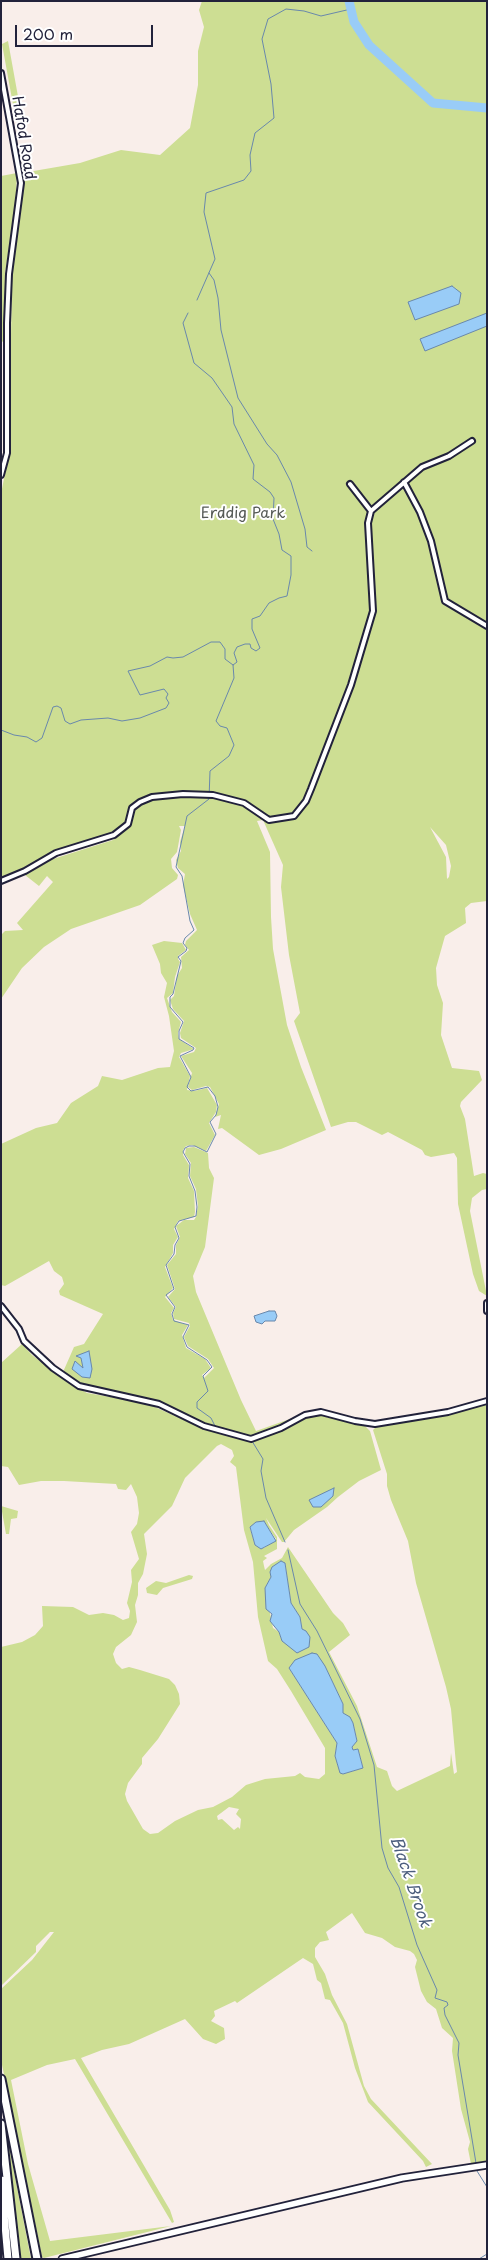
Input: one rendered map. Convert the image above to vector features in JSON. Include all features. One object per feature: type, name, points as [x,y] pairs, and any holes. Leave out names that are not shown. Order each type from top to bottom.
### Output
[{"type":"highway","points":[[1,2079],[37,2259]]},
{"type":"highway","points":[[1,2124],[16,2259]]},
{"type":"highway","points":[[1,2180],[8,2259]]},
{"type":"main road","points":[[62,2259],[402,2178],[487,2165]]},
{"type":"street","name":"Hafod Road","points":[[1,73],[21,183],[9,274],[7,453],[1,475]]},
{"type":"street","points":[[1,881],[25,871],[56,853],[114,835],[128,824],[132,808],[140,802],[160,796],[212,795],[244,803],[268,820],[294,816],[306,801],[351,684],[373,611],[368,523],[371,511],[422,467],[449,456],[472,441]]},
{"type":"street","points":[[404,482],[420,512],[431,541],[445,601],[487,626]]},
{"type":"street","points":[[350,484],[371,511]]},
{"type":"street","points":[[487,1303],[487,1311]]},
{"type":"street","points":[[1,1306],[19,1329],[24,1341],[53,1368],[79,1386],[159,1404],[204,1426],[251,1439],[281,1428],[306,1415],[320,1412],[354,1421],[375,1424],[448,1412],[487,1401]]},
{"type":"green space","name":"Erddig Park","points":[[202,1],[487,1],[487,901],[471,903],[465,908],[466,923],[445,936],[436,968],[437,985],[443,1003],[441,1035],[452,1068],[479,1071],[482,1080],[461,1102],[460,1106],[465,1119],[474,1176],[483,1173],[487,1174],[487,1189],[482,1190],[472,1198],[470,1211],[487,1296],[479,1291],[473,1274],[458,1204],[457,1158],[454,1153],[431,1157],[425,1155],[422,1150],[388,1132],[382,1135],[356,1122],[348,1122],[331,1127],[294,1021],[300,1013],[289,955],[281,887],[283,865],[263,820],[257,821],[270,852],[273,949],[287,1025],[326,1130],[281,1149],[259,1155],[222,1128],[218,1129],[221,1115],[215,1117],[219,1104],[210,1087],[206,1086],[192,1090],[188,1087],[192,1073],[181,1056],[194,1052],[196,1048],[181,1038],[180,1033],[184,1021],[173,1009],[170,1000],[174,996],[177,976],[182,968],[181,957],[189,950],[185,945],[186,941],[197,930],[190,914],[183,885],[185,874],[178,868],[176,860],[181,851],[180,842],[185,826],[179,826],[181,830],[177,852],[171,859],[172,868],[178,875],[177,879],[140,905],[71,929],[44,947],[22,968],[1,999],[1,935],[5,931],[23,930],[17,923],[53,882],[47,876],[39,886],[25,875],[50,860],[113,840],[121,833],[55,852],[1,879],[1,494],[9,453],[12,275],[23,183],[22,173],[80,163],[121,150],[160,155],[190,128],[198,85],[198,51],[204,27],[199,10]],"holes":[[[430,827],[446,845],[451,866],[447,879],[446,857]]]},
{"type":"green space","points":[[8,41],[19,102],[14,110],[2,44]]},
{"type":"green space","points":[[17,173],[15,212],[5,273],[5,341],[1,342],[1,176]]},
{"type":"green space","points":[[164,941],[182,943],[186,950],[178,956],[180,962],[175,977],[173,993],[167,998],[172,1012],[181,1022],[178,1033],[179,1039],[194,1049],[181,1053],[179,1057],[190,1076],[187,1090],[194,1091],[207,1088],[217,1105],[216,1112],[209,1123],[215,1135],[206,1151],[192,1145],[186,1146],[183,1150],[183,1155],[189,1165],[188,1178],[194,1191],[195,1212],[194,1217],[178,1221],[174,1229],[178,1237],[173,1245],[173,1253],[165,1267],[173,1288],[165,1297],[174,1308],[171,1313],[173,1320],[188,1325],[182,1335],[186,1348],[205,1359],[211,1368],[202,1375],[204,1378],[214,1368],[208,1359],[188,1346],[184,1337],[190,1326],[189,1323],[174,1319],[173,1313],[176,1307],[168,1297],[175,1289],[167,1265],[176,1254],[176,1245],[180,1237],[176,1226],[184,1220],[194,1220],[198,1206],[196,1189],[190,1176],[191,1163],[185,1154],[186,1148],[194,1147],[208,1153],[209,1168],[214,1178],[205,1247],[193,1276],[196,1292],[256,1431],[301,1415],[306,1418],[326,1414],[327,1418],[332,1415],[350,1423],[364,1425],[370,1431],[381,1470],[359,1481],[294,1530],[284,1542],[282,1542],[266,1518],[277,1537],[277,1549],[264,1556],[267,1558],[263,1561],[265,1570],[282,1558],[288,1547],[350,1635],[329,1652],[357,1706],[377,1767],[387,1771],[392,1786],[397,1791],[450,1766],[451,1753],[454,1774],[457,1772],[451,1709],[446,1687],[416,1583],[408,1541],[391,1500],[387,1486],[387,1474],[373,1430],[378,1425],[400,1420],[437,1417],[487,1403],[487,2162],[471,2164],[468,2149],[470,2142],[461,2109],[452,2051],[453,2038],[442,2028],[436,2009],[427,2002],[421,1991],[415,1967],[417,1960],[414,1954],[395,1947],[382,1938],[365,1933],[352,1913],[326,1932],[329,1940],[320,1942],[315,1948],[315,1957],[325,1974],[332,1995],[347,2024],[364,2086],[371,2099],[432,2164],[426,2167],[423,2161],[368,2102],[355,2068],[343,2023],[330,2000],[325,1999],[313,1964],[303,1958],[237,2003],[235,2001],[214,2011],[215,2016],[211,2021],[224,2028],[225,2039],[216,2044],[203,2039],[185,2019],[129,2044],[102,2050],[81,2058],[170,2210],[174,2222],[172,2223],[75,2059],[47,2065],[11,2080],[28,2164],[50,2241],[171,2226],[44,2258],[42,2257],[1,2060],[1,1989],[32,1960],[54,1932],[50,1932],[36,1946],[36,1952],[1,1986],[1,1647],[22,1642],[35,1635],[43,1626],[42,1606],[73,1607],[89,1615],[103,1613],[114,1615],[123,1620],[129,1618],[130,1611],[127,1603],[132,1582],[131,1570],[139,1559],[131,1532],[137,1524],[139,1513],[137,1497],[131,1484],[126,1490],[118,1489],[116,1484],[64,1481],[41,1481],[19,1485],[8,1467],[1,1466],[1,1363],[22,1344],[32,1355],[67,1382],[87,1393],[146,1403],[184,1420],[187,1416],[159,1402],[93,1388],[79,1383],[63,1372],[74,1347],[84,1344],[103,1314],[60,1295],[59,1291],[64,1284],[62,1277],[54,1271],[49,1261],[5,1286],[1,1285],[1,1144],[36,1128],[57,1123],[71,1103],[98,1086],[102,1076],[122,1080],[158,1068],[170,1067],[174,1051],[164,997],[167,983],[161,973],[160,964],[152,945]],"holes":[[[221,1444],[232,1450],[234,1456],[230,1462],[236,1467],[244,1530],[253,1562],[258,1617],[268,1661],[277,1669],[325,1748],[325,1774],[319,1779],[305,1777],[300,1773],[295,1776],[265,1779],[246,1785],[232,1797],[213,1807],[198,1810],[175,1821],[158,1833],[150,1834],[143,1829],[125,1794],[128,1783],[142,1764],[142,1758],[158,1739],[180,1704],[179,1694],[175,1685],[169,1679],[129,1667],[122,1669],[116,1663],[113,1654],[116,1647],[131,1635],[137,1622],[135,1605],[138,1595],[138,1583],[143,1574],[147,1554],[144,1534],[172,1506],[185,1478]],[[264,1522],[276,1539],[264,1548],[255,1545],[250,1528]],[[285,1563],[291,1603],[300,1617],[302,1629],[282,1641],[279,1632],[273,1628],[265,1588],[271,1577]],[[325,1666],[343,1704],[343,1713],[353,1723],[357,1740],[352,1747],[353,1750],[358,1749],[363,1768],[343,1774],[340,1773],[335,1756],[337,1743],[289,1668]],[[229,1807],[239,1809],[236,1814],[241,1819],[240,1829],[238,1827],[234,1830],[222,1819],[218,1820],[217,1816]]]},
{"type":"green space","points":[[1,1506],[18,1511],[17,1518],[11,1519],[9,1534],[6,1534]]},
{"type":"green space","points":[[189,1575],[193,1576],[192,1579],[163,1588],[157,1595],[147,1593],[146,1588],[156,1581],[166,1583]]},
{"type":"green space","points":[[7,2136],[31,2259],[20,2259]]},
{"type":"water","points":[[452,286],[461,293],[459,304],[415,320],[408,302]]},
{"type":"water","points":[[487,313],[487,326],[425,351],[420,339]]},
{"type":"water","points":[[275,1311],[277,1316],[275,1321],[265,1321],[262,1324],[256,1322],[254,1316]]},
{"type":"water","points":[[89,1351],[92,1369],[90,1378],[82,1377],[72,1369],[75,1361],[83,1368],[81,1358],[76,1356]]},
{"type":"water","points":[[334,1488],[333,1496],[321,1507],[313,1507],[309,1500]]},
{"type":"water","points":[[264,1521],[276,1541],[261,1549],[255,1545],[250,1527],[256,1522]]},
{"type":"water","points":[[281,1561],[285,1563],[291,1603],[300,1617],[302,1629],[310,1637],[309,1647],[297,1653],[282,1641],[279,1632],[270,1621],[272,1614],[266,1609],[265,1588],[271,1577],[270,1572],[272,1567]]},
{"type":"water","points":[[312,1653],[317,1654],[325,1666],[343,1704],[343,1713],[350,1717],[353,1723],[357,1741],[352,1747],[353,1750],[358,1749],[363,1768],[343,1774],[340,1773],[335,1756],[337,1743],[289,1668],[295,1660]]},
{"type":"waterway","points":[[349,1],[354,22],[369,45],[433,103],[487,108]]},
{"type":"waterway","name":"Black Brook","points":[[197,300],[215,259],[204,212],[206,193],[244,180],[251,171],[250,155],[255,133],[274,118],[271,84],[262,39],[268,19],[286,9],[304,11],[321,16],[351,9]]},
{"type":"waterway","points":[[209,273],[214,280],[221,330],[238,398],[267,444],[277,455],[291,482],[305,529],[307,547],[312,551]]},
{"type":"waterway","name":"Black Brook","points":[[188,313],[183,323],[194,363],[212,378],[232,407],[234,424],[254,465],[253,479],[270,492],[274,498],[273,519],[279,534],[282,550],[291,556],[291,575],[287,596],[269,603],[260,616],[252,619],[252,629],[260,648],[256,651],[251,648],[250,644],[245,644],[237,647],[234,653],[237,662],[233,665],[234,678],[216,721],[220,726],[227,728],[234,745],[229,756],[210,771],[209,799],[187,816],[176,867],[182,876],[190,921],[194,930],[185,938],[183,943],[187,948],[186,951],[178,957],[181,961],[173,994],[170,997],[170,1007],[183,1022],[179,1031],[179,1039],[194,1048],[180,1056],[191,1077],[187,1087],[191,1091],[208,1087],[215,1096],[218,1107],[216,1115],[210,1122],[216,1134],[207,1152],[195,1146],[189,1146],[183,1152],[190,1164],[189,1176],[195,1191],[196,1216],[179,1221],[175,1227],[179,1238],[175,1245],[174,1254],[166,1265],[174,1289],[166,1295],[175,1307],[172,1314],[174,1321],[189,1325],[183,1337],[187,1347],[207,1360],[212,1367],[203,1376],[208,1391],[197,1402],[197,1408],[211,1418],[215,1426],[228,1431]]},
{"type":"waterway","points":[[1,730],[27,737],[36,742],[42,738],[53,707],[61,708],[65,721],[70,724],[81,720],[108,718],[122,721],[140,718],[166,708],[169,703],[166,698],[168,694],[164,689],[140,695],[128,671],[150,666],[167,657],[183,657],[211,642],[220,642],[225,649],[225,659],[233,665]]},
{"type":"waterway","name":"Black Brook","points":[[252,1441],[263,1459],[261,1471],[266,1498],[285,1542]]},
{"type":"waterway","name":"Black Brook","points":[[288,1550],[300,1604],[317,1631],[360,1719],[374,1765],[382,1848],[388,1868],[399,1887],[417,1945],[437,1990],[435,1998],[447,2002],[448,2005],[444,2008],[445,2015],[459,2043],[458,2055],[476,2163]]},
{"type":"waterway","name":"Black Brook","points":[[477,2171],[487,2187]]},
{"type":"waterway","name":"Black Brook","points":[[479,2259],[487,2254]]}]
